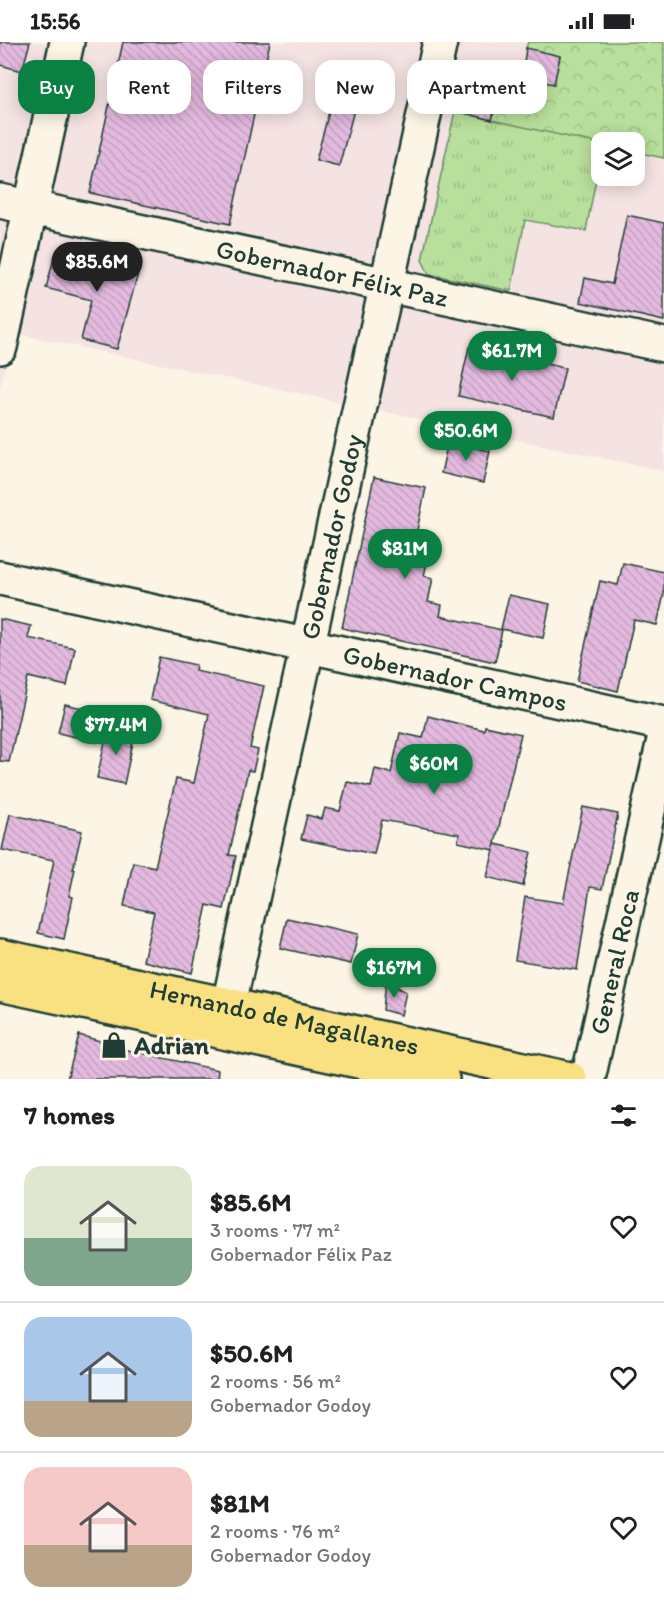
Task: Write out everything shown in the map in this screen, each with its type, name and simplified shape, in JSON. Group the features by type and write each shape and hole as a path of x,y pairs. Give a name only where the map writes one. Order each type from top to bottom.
{"main road":[{"name":"Hernando de Magallanes","path":"0,956 442,1079"},
{"name":"Hernando de Magallanes","path":"0,984 226,1018 570,1079"}],"street":[{"path":"0,347 15,204 67,42"},
{"name":"Gobernador Godoy","path":"226,1018 440,42"},
{"name":"Gobernador Félix Paz","path":"15,204 664,345"},
{"name":"Gobernador Campos","path":"0,578 664,723"},
{"name":"General Roca","path":"588,1079 664,740"}],"shaded area":[{"path":"0,42 664,42 664,471 13,333 0,388"}],"green space":[{"path":"528,42 664,42 664,158 645,154 645,132 591,132 591,142 492,120 493,114 547,114 547,82 554,84 560,56 526,48"},
{"path":"454,114 468,114 591,142 591,186 595,186 586,231 525,220 511,291 429,274 422,260"}],"building":[{"path":"0,42 30,42 25,60 18,60 18,70 0,65"},
{"path":"123,42 270,42 266,60 203,60 203,114 254,114 230,224 90,193 107,114 191,114 191,60 119,60"},
{"path":"526,48 560,56 554,84 547,83 547,60 524,60"},
{"path":"328,114 353,114 339,166 316,160"},
{"path":"468,114 493,114 492,120"},
{"path":"627,215 664,223 664,321 580,302 585,278 612,284"},
{"path":"73,252 139,270 117,349 81,340 91,300 46,288 54,258"},
{"path":"469,347 565,368 554,417 458,396"},
{"path":"448,442 490,451 483,483 441,473"},
{"path":"374,477 426,488 417,530 433,534 424,576 433,578 428,602 442,605 440,616 502,630 495,662 342,628"},
{"path":"623,563 664,572 664,594 657,625 634,620 618,691 577,681 600,581 618,585"},
{"path":"509,595 550,604 543,638 501,629"},
{"path":"0,619 31,626 28,638 75,648 67,686 28,677 9,762 0,761"},
{"path":"159,657 196,665 195,671 264,686 250,748 258,750 253,771 248,770 229,855 236,856 224,909 207,905 192,973 143,961 154,912 124,906 133,862 155,867 176,779 194,783 209,714 150,700"},
{"path":"65,704 103,713 97,742 58,733"},
{"path":"428,716 484,730 485,726 521,734 494,848 495,844 531,852 523,886 487,877 494,850 458,842 459,834 382,820 374,854 301,839 307,815 322,819 325,808 340,811 347,782 371,787 375,769 391,773 400,733 423,738"},
{"path":"108,728 135,733 124,784 97,778"},
{"path":"583,807 618,814 602,889 590,887 577,970 515,960 525,897 563,903"},
{"path":"10,814 82,831 73,869 75,869 69,896 73,897 64,939 38,933 54,860 2,850"},
{"path":"287,918 358,934 351,964 280,948"},
{"path":"386,981 406,992 401,1015 383,1010"},
{"path":"79,1035 114,1045 114,1047 218,1070 217,1079 67,1079"}],"place":[{"name":"Adrian","path":"114,1045"}]}
